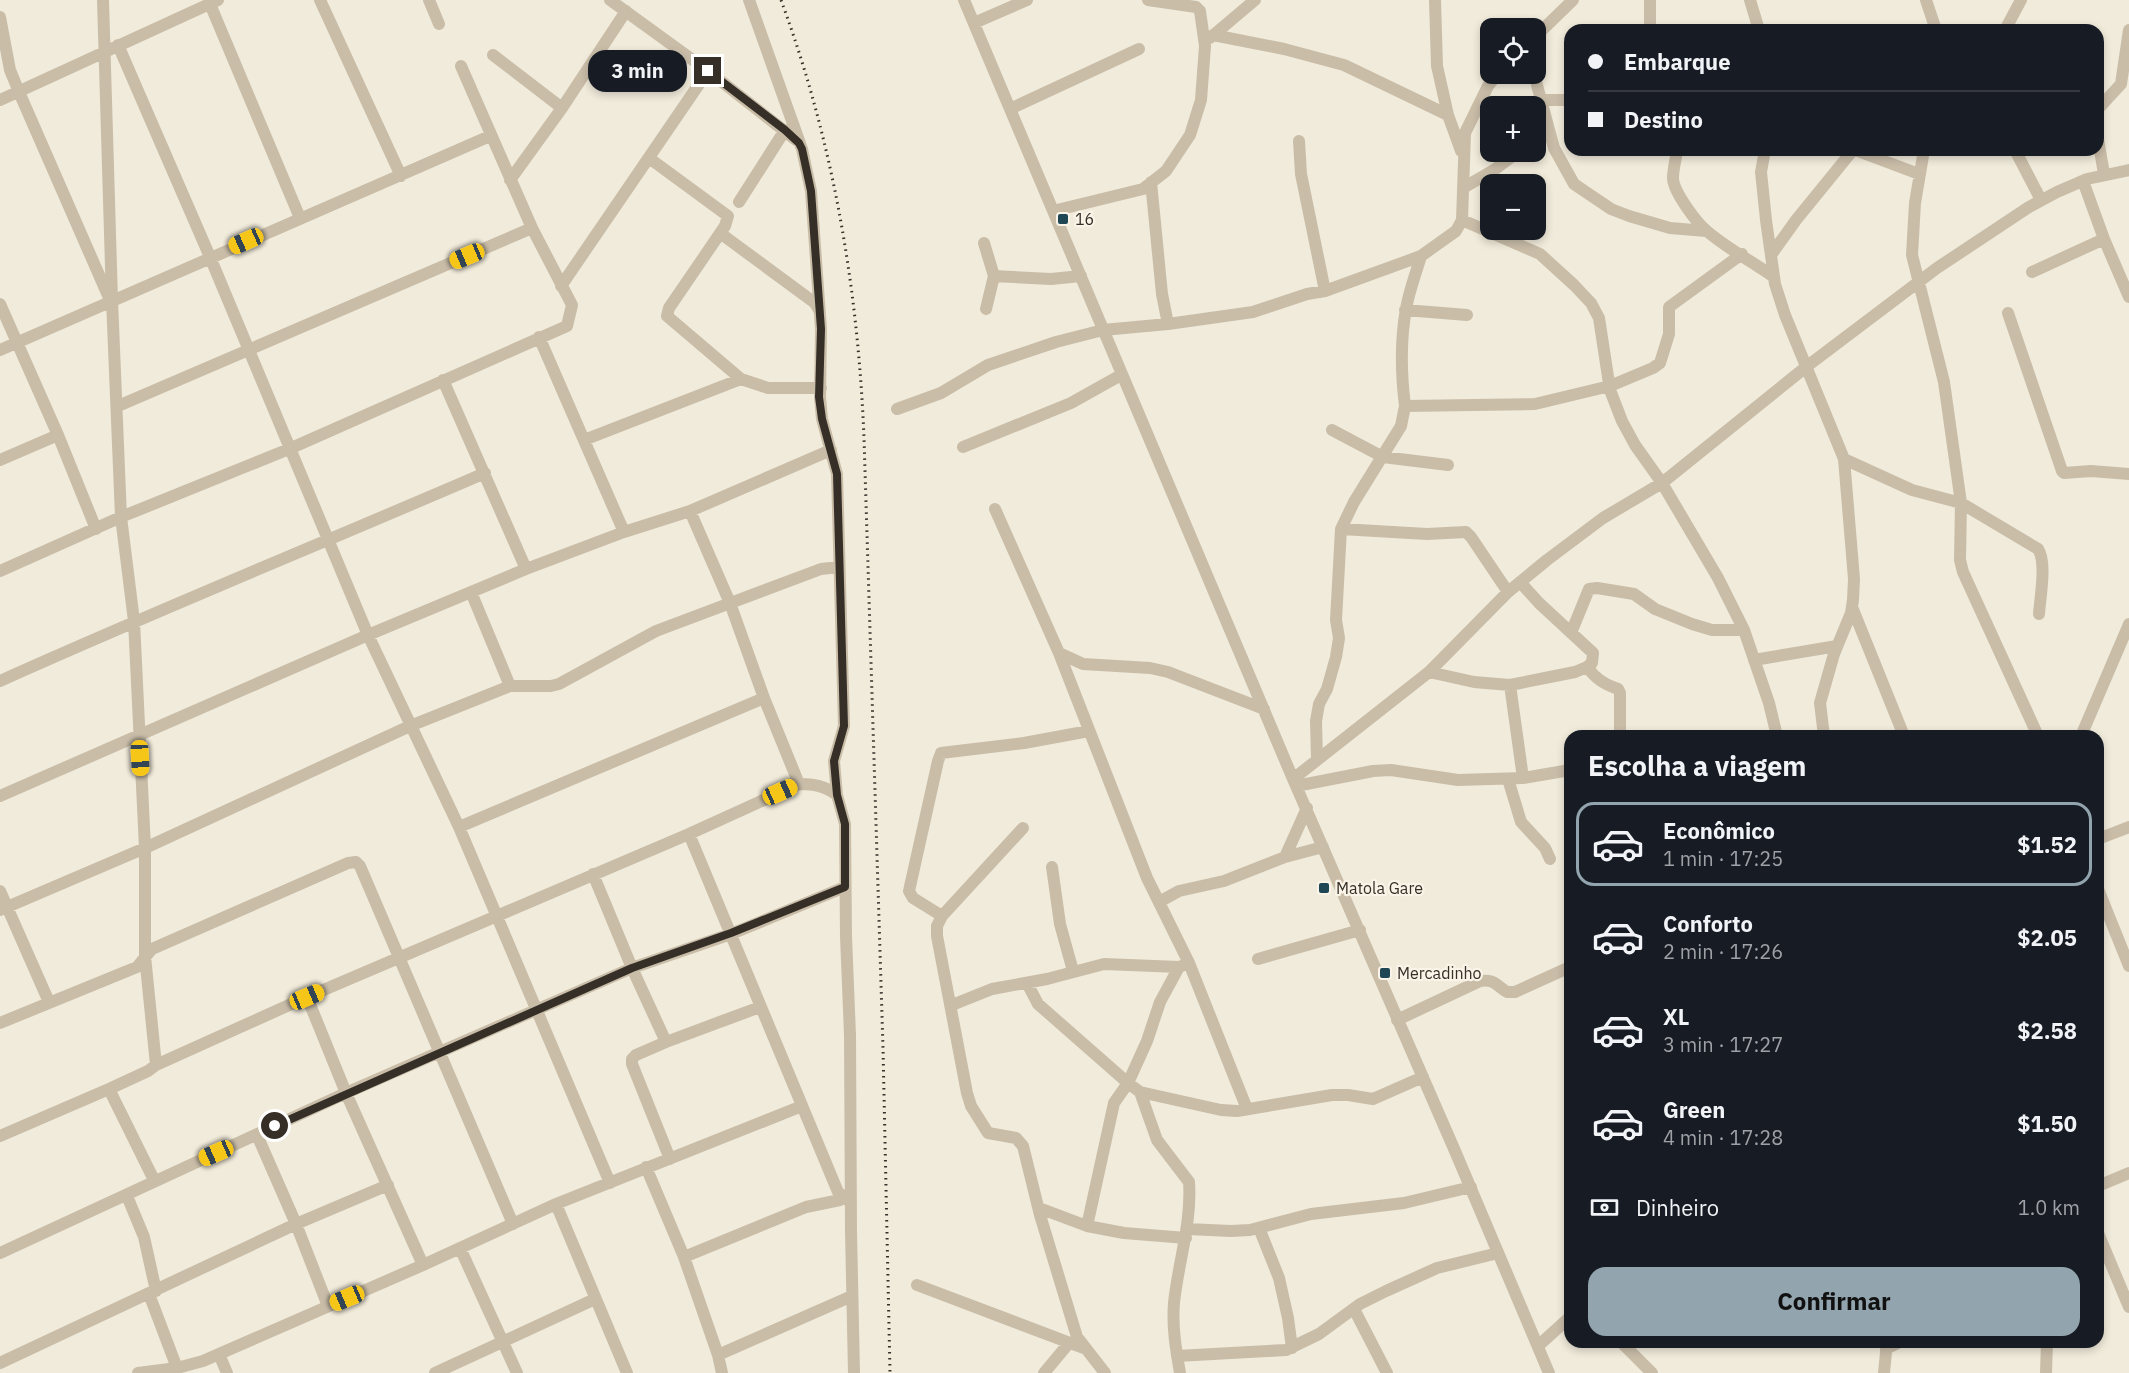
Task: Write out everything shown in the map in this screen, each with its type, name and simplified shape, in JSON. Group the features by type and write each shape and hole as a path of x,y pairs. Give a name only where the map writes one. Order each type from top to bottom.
{"street":[{"path":"103,0 111,301 118,406 121,517 134,621 145,848 145,956 156,1065"},
{"path":"320,0 401,176"},
{"path":"429,0 439,24"},
{"path":"610,0 708,71 799,143"},
{"path":"749,0 802,149 811,191 821,329 819,397 822,419 837,474 844,726 834,761 837,795 845,824 851,1047 843,1198"},
{"path":"964,0 1121,375 1549,1373"},
{"path":"974,23 1027,0"},
{"path":"1053,212 1143,189 1166,171 1190,135 1201,100 1204,46 1202,5 1196,7 1148,0"},
{"path":"1204,46 1213,35 1255,0"},
{"path":"1435,0 1437,66 1448,115 1463,158"},
{"path":"1546,26 1573,0"},
{"path":"1650,0 1650,24"},
{"path":"1750,0 1757,24"},
{"path":"1926,0 1934,24"},
{"path":"2008,24 2021,0"},
{"path":"0,100 214,2 300,218"},
{"path":"510,180 562,108 626,11"},
{"path":"0,17 10,70 111,301"},
{"path":"2104,103 2121,84 2129,30"},
{"path":"1213,35 1284,49 1344,65 1448,115"},
{"path":"118,45 210,257 368,635 459,827 610,1183"},
{"path":"1010,109 1140,49"},
{"path":"493,55 562,108"},
{"path":"0,571 121,517 289,449 567,326 572,305 532,228 460,66"},
{"path":"561,286 708,71"},
{"path":"897,409 940,393 988,365 1025,351 1103,330 1253,312 1306,294 1325,291 1421,256 1456,231 1462,220 1465,133 1490,84"},
{"path":"1546,100 1564,100"},
{"path":"1546,121 1554,148 1574,184 1611,209 1629,216 1670,228 1706,231"},
{"path":"739,202 785,130"},
{"path":"0,350 490,136"},
{"path":"1299,141 1301,174 1325,291"},
{"path":"1676,156 1674,185 1706,231 1774,277"},
{"path":"1764,156 1761,172 1774,277 1785,315 1845,459 1854,579 1852,607 1820,703 1823,730"},
{"path":"1771,255 1796,220 1849,156"},
{"path":"1870,156 1919,174"},
{"path":"1923,156 1915,203 1912,255 1944,382 1961,503 1960,560 1963,572 2035,730"},
{"path":"2018,156 2041,200"},
{"path":"2101,156 2104,174"},
{"path":"649,158 728,216 720,233 669,308 667,316 741,379 768,388 821,388"},
{"path":"1463,188 1505,162"},
{"path":"1295,782 1317,759 1429,672 1520,582 1603,518 1662,483 1806,367 1920,281 1960,252 2041,200 2084,180 2129,170"},
{"path":"2084,180 2104,239 2129,297"},
{"path":"1151,182 1162,294 1168,324"},
{"path":"1462,220 1540,254 1591,303 1599,318 1610,386 1622,422 1635,446 1662,483 1718,578 1744,630 1769,703 1776,730"},
{"path":"118,406 532,228"},
{"path":"720,233 815,303 819,311"},
{"path":"2032,272 2104,239"},
{"path":"984,243 994,276 986,309"},
{"path":"1405,406 1535,404 1610,386 1653,368 1660,363 1669,334 1669,307 1742,254"},
{"path":"1317,759 1316,721 1319,704 1327,689 1339,638 1336,620 1341,529 1354,502 1401,426 1405,406 1401,359 1405,310 1421,256"},
{"path":"994,276 1051,279 1081,276"},
{"path":"0,304 96,529"},
{"path":"1405,310 1467,315"},
{"path":"2008,313 2062,471 2064,473 2091,471 2129,474"},
{"path":"539,337 624,532"},
{"path":"963,447 1071,402 1121,375"},
{"path":"584,440 741,379"},
{"path":"443,380 526,569"},
{"path":"1332,430 1383,457 1448,465"},
{"path":"0,460 57,435"},
{"path":"0,796 368,635 526,569 624,532 690,511 831,450"},
{"path":"1845,459 1912,490 1961,503 2038,549 2042,554 2039,615"},
{"path":"0,681 134,621 329,541 485,473"},
{"path":"995,509 1059,653 1147,878 1247,1108"},
{"path":"690,511 730,603 764,698 799,784"},
{"path":"1341,529 1427,534 1466,532 1508,592"},
{"path":"3,908 145,848 410,726 510,686 560,684 656,632 820,569 839,567"},
{"path":"1429,672 1474,682 1510,685 1587,668 1592,663 1593,653 1539,603 1520,582"},
{"path":"1571,633 1589,589 1597,588 1634,594 1655,609 1712,630 1744,630"},
{"path":"471,592 510,686"},
{"path":"1852,607 1902,730"},
{"path":"2084,730 2129,624"},
{"path":"1754,660 1838,646"},
{"path":"1059,653 1083,664 1150,668 1168,672 1264,709"},
{"path":"1587,668 1603,684 1618,689 1620,693 1620,730"},
{"path":"1510,685 1523,778"},
{"path":"459,827 764,698"},
{"path":"942,916 913,898 909,891 941,753 1024,743 1089,731"},
{"path":"1295,782 1391,770 1458,780 1523,778 1564,771"},
{"path":"1508,778 1521,822 1545,848 1550,859"},
{"path":"0,1136 109,1089 156,1065 307,997 689,834 799,784 813,784 828,788 837,795"},
{"path":"1285,857 1306,808"},
{"path":"2104,837 2129,827"},
{"path":"1023,828 942,916 938,926 938,936 971,1106 988,1133 1011,1137 1023,1146 1077,1337 1105,1373"},
{"path":"689,834 760,1007 843,1198 850,1231 854,1373"},
{"path":"1159,902 1179,891 1224,881 1285,857 1323,847"},
{"path":"0,1023 137,967 152,949 348,863 356,862 360,866 513,1224"},
{"path":"1052,867 1060,924 1073,971"},
{"path":"593,874 666,1042"},
{"path":"0,1253 346,1093 632,968 731,933 845,887"},
{"path":"0,891 3,908 49,1002"},
{"path":"2104,904 2129,966"},
{"path":"1258,959 1360,930"},
{"path":"951,1005 992,988 1027,983 1104,964 1184,965"},
{"path":"1088,1226 1114,1103 1128,1083 1160,1002 1184,965"},
{"path":"1397,1020 1480,981 1496,982 1507,992 1515,992 1564,970"},
{"path":"1027,983 1038,1004 1140,1092 1221,1110 1237,1111 1332,1095 1373,1099 1423,1077"},
{"path":"307,997 346,1093 423,1265"},
{"path":"670,1159 631,1062 636,1055 666,1042 760,1007"},
{"path":"109,1089 154,1180"},
{"path":"1140,1092 1157,1140 1189,1182 1186,1234 1174,1301 1174,1336 1180,1373"},
{"path":"138,1373 177,1368 219,1354 556,1204 802,1106"},
{"path":"257,1135 296,1224 328,1306"},
{"path":"646,1167 684,1257 718,1355 722,1373"},
{"path":"2104,1183 2129,1173"},
{"path":"0,1363 296,1224 388,1185"},
{"path":"1039,1208 1088,1226 1124,1233 1231,1232 1260,1228 1311,1214 1404,1203 1471,1187"},
{"path":"126,1196 144,1237 153,1293 177,1368"},
{"path":"684,1257 806,1207 843,1198"},
{"path":"556,1204 627,1373"},
{"path":"1260,1228 1279,1278 1292,1348"},
{"path":"2104,1247 2129,1307"},
{"path":"460,1248 505,1342 517,1373"},
{"path":"1177,1356 1266,1353 1292,1348 1319,1334 1354,1309 1386,1291 1437,1268 1498,1254"},
{"path":"917,1285 1086,1349"},
{"path":"718,1355 852,1296"},
{"path":"435,1373 595,1299"},
{"path":"1354,1309 1387,1373"},
{"path":"1538,1346 1564,1322"},
{"path":"1044,1373 1069,1343"},
{"path":"1627,1348 1652,1373"},
{"path":"1884,1373 1886,1348"},
{"path":"2046,1373 2047,1348"},
{"path":"219,1354 227,1373"}],"railway":[{"path":"781,0 799,53 829,161 849,271 861,382 883,1048 890,1373"}],"place":[{"name":"16","path":"1063,219"},
{"name":"Matola Gare","path":"1324,888"},
{"name":"Mercadinho","path":"1385,973"}],"route":[{"path":"275,1126 632,968 731,933 845,887 845,824 837,795 834,761 844,726 837,474 822,419 819,397 821,329 811,191 799,143 708,71"}]}
